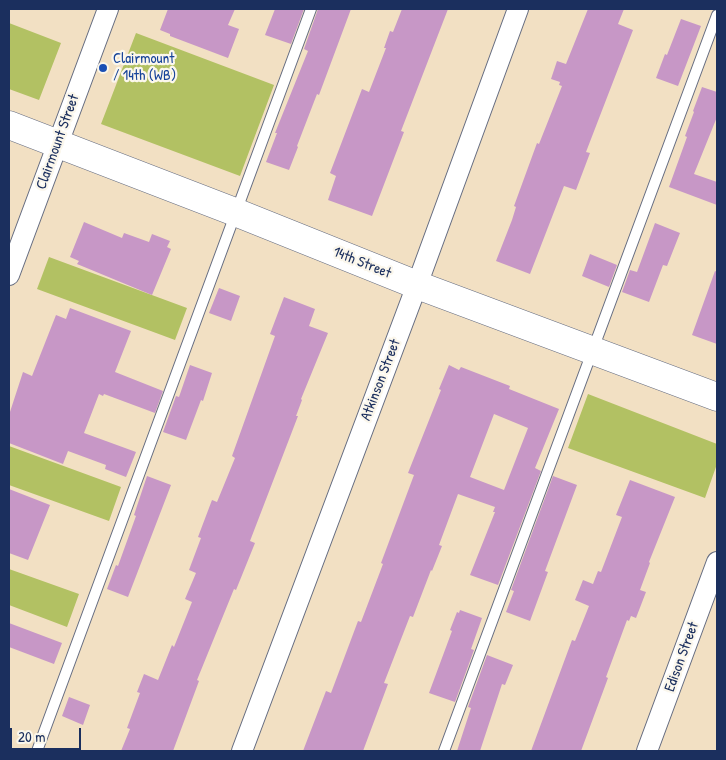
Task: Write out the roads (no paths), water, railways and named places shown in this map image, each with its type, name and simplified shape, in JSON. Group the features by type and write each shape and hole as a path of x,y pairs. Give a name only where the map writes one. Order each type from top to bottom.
{"street":[{"name":"Clairmount Street","path":"9,275 108,9"},
{"name":"Atkinson Street","path":"242,751 417,285 518,9"},
{"name":"14th Street","path":"9,125 236,212 417,285 717,397"},
{"name":"Edison Street","path":"647,751 717,562"}],"lane":[{"path":"37,751 311,9"},
{"path":"444,751 717,15"}],"place":[{"name":"Clairmount / 14th (WB)","path":"103,68"}]}
